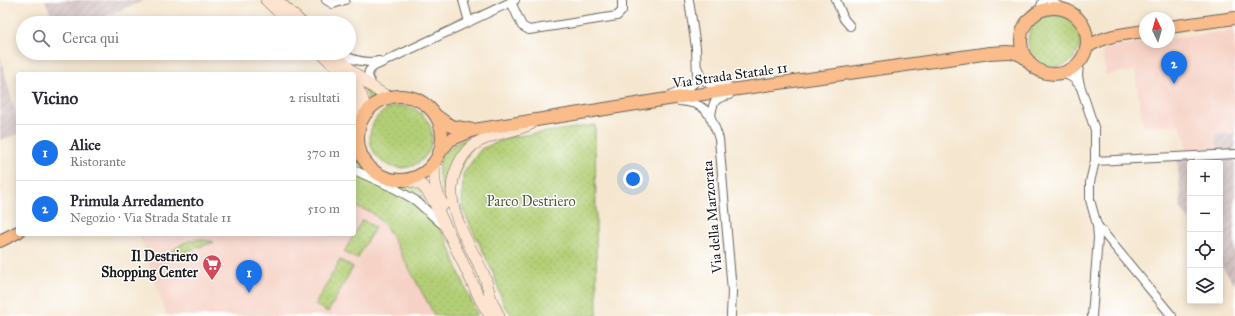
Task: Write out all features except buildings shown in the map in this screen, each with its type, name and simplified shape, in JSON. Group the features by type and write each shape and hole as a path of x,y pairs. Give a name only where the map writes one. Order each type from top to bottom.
{"main road":[{"path":"266,0 283,16"},
{"path":"277,0 294,16"},
{"name":"Via Strada Statale 11","path":"990,53 1010,45 1022,34 1031,17 1041,6 1060,8"},
{"path":"1060,8 1070,12 1077,17 1083,25 1091,30 1111,35"},
{"path":"1175,26 1235,18"},
{"path":"1058,73 1073,68 1079,62 1086,48 1087,40 1083,25"},
{"path":"1086,48 1094,42 1111,35 1139,32"},
{"path":"1022,34 1024,52 1028,60"},
{"name":"Via Strada Statale 11","path":"437,156 450,140 474,130 661,100 990,53 1012,52 1020,54 1036,68 1046,73 1058,73"},
{"path":"326,60 334,72"},
{"path":"328,60 341,72"},
{"path":"340,60 353,72"},
{"path":"356,75 390,98"},
{"path":"356,87 363,98 366,113"},
{"path":"490,316 481,301 427,188 414,181 398,180 377,174 358,156 359,146 356,135 361,123 366,113 381,101 390,98 402,97 415,99 426,106 434,115 440,127 442,141 434,171 434,183 441,200 500,316"},
{"name":"Via Strada Statale 11","path":"434,115 451,126 474,130"},
{"path":"492,301 484,276 456,218 451,196 452,181 462,157 471,147 499,133 523,128 542,119"},
{"path":"398,180 411,178 422,173 432,165 437,156"},
{"path":"0,240 16,233"}],"street":[{"path":"326,0 333,4 345,0"},
{"path":"463,0 469,22"},
{"path":"373,88 369,81 369,71 386,60 513,1 522,26 529,30 617,16 622,11 622,0"},
{"path":"661,100 688,88 698,77 689,0"},
{"path":"836,0 844,19 850,26"},
{"path":"1050,0 1060,8"},
{"path":"356,60 371,63 386,60"},
{"path":"1079,62 1078,76 1080,86 1095,130 1095,161 1090,182 1090,200 1097,225 1098,238 1092,316"},
{"path":"698,69 701,78 714,85 768,85"},
{"path":"1058,73 1069,75 1074,78 1080,86"},
{"path":"711,116 715,101 720,97 768,85"},
{"name":"Via della Marzorata","path":"661,100 697,103 703,107 711,116 719,139 732,291 731,316"},
{"path":"1095,161 1235,154"},
{"path":"356,171 392,187 415,200 445,227"},
{"path":"1097,225 1172,316"}],"shaded area":[{"path":"45,0 145,0 107,16 52,16"},
{"path":"1235,30 1235,133 1216,134 1217,153 1187,154 1185,137 1179,124 1143,127 1135,70 1106,75 1102,53 1106,47 1139,43 1139,48 1175,48 1175,38"},
{"path":"0,56 16,115 16,135 0,140"},
{"path":"1235,133 1235,285 1223,268 1223,160 1187,160 1187,217 1181,209 1177,154 1217,153 1216,134"},
{"name":"Il Destriero Shopping Center","path":"356,207 371,212 386,226 435,316 167,316 140,236 356,236"}],"green space":[{"path":"1049,15 1059,15 1069,19 1076,26 1080,36 1080,46 1076,56 1069,63 1059,67 1049,67 1039,63 1032,56 1028,46 1028,36 1032,26 1039,19"},
{"path":"360,83 370,93 380,100 371,105"},
{"path":"395,106 407,106 423,115 430,125 432,137 430,149 423,159 407,168 395,168 384,163 375,154 370,143 370,131 375,120 384,111"},
{"name":"Parco Destriero","path":"595,125 597,316 513,316 504,305 492,270 462,208 463,174 481,149 510,137"},
{"path":"481,135 474,141 448,198 445,200 439,175 441,158 445,152 457,143"},
{"path":"356,162 364,165 383,178 407,183 421,190 425,202 356,168"},
{"path":"356,175 396,192 409,200 434,221 447,240 478,316 435,316 386,226 371,212 356,207"},
{"path":"362,220 375,227 357,259 344,252 353,236 356,236 356,231"},
{"path":"199,239 214,242 167,258 173,250 181,245 189,241"},
{"path":"340,260 353,267 328,312 315,305"}],"place":[{"name":"Primula Arredamento","path":"1174,84"},
{"name":"Il Destriero Shopping Center","path":"212,281"},
{"name":"Alice","path":"249,293"}]}
